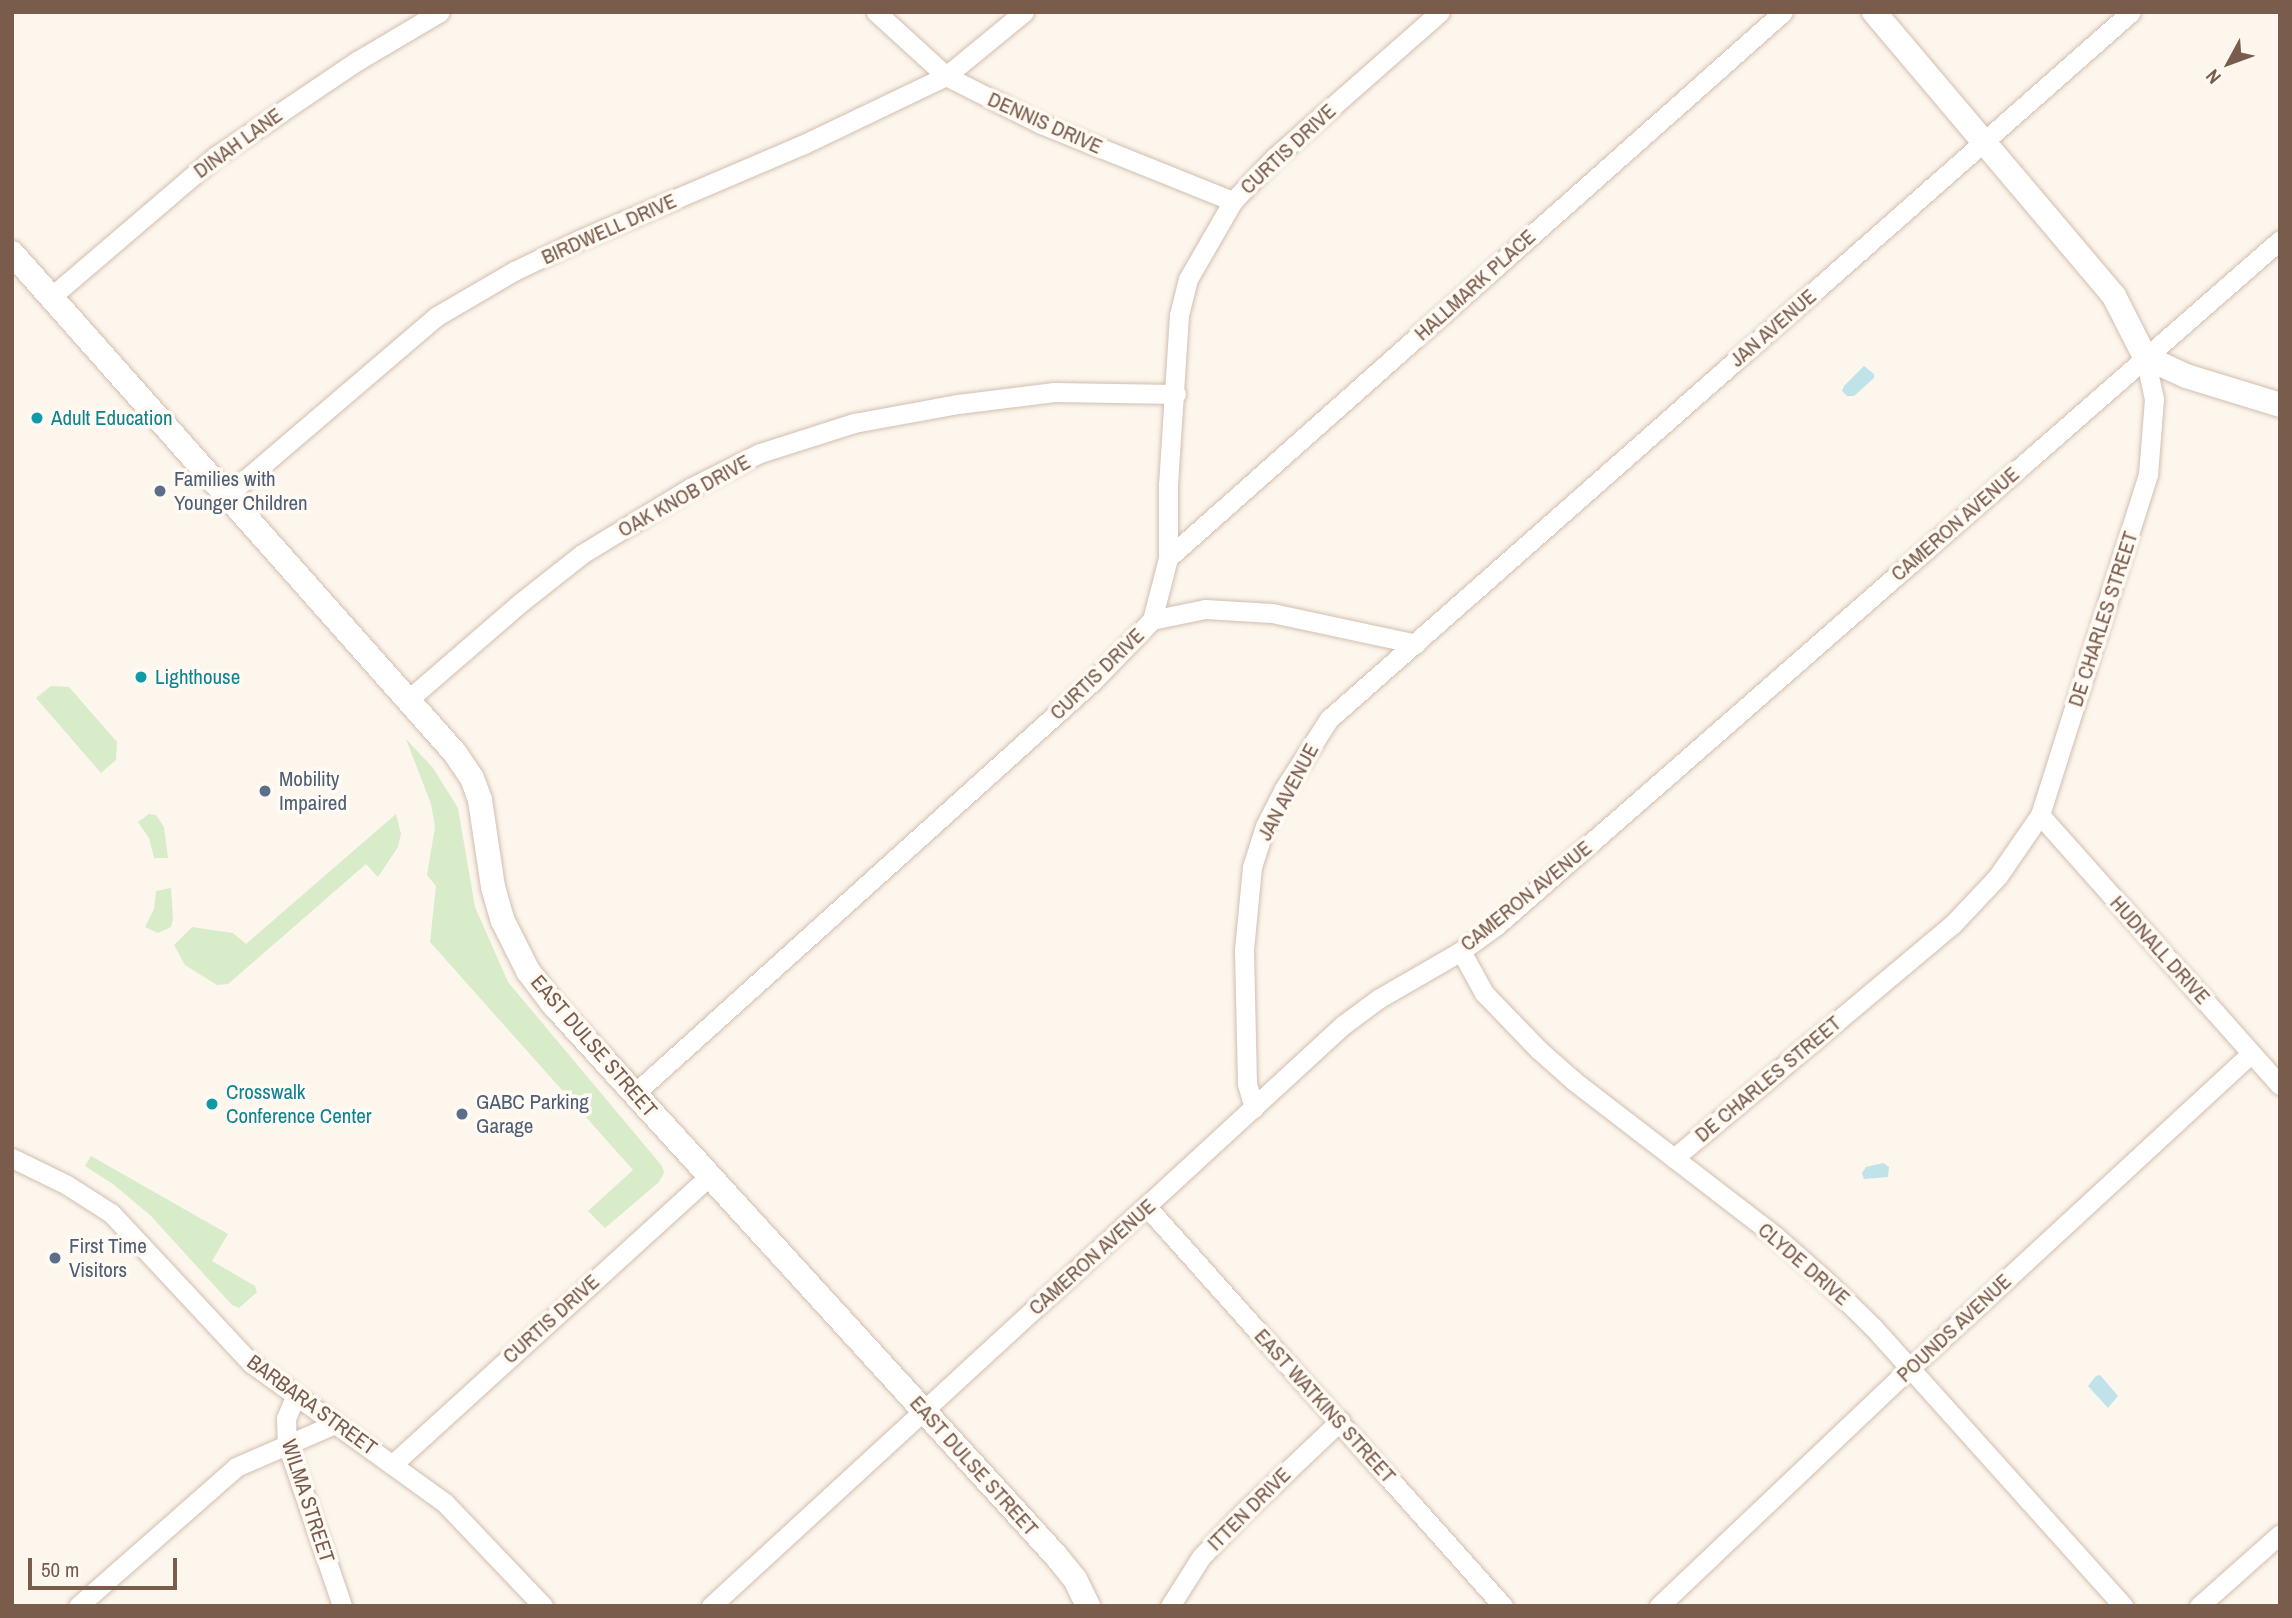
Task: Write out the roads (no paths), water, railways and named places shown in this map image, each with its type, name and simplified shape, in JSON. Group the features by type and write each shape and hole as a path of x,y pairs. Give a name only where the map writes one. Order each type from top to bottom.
{"street":[{"name":"DINAH LANE","path":"52,296 216,156 356,61 440,12"},
{"name":"DENNIS DRIVE","path":"876,12 946,76 1041,124 1233,201"},
{"name":"BIRDWELL DRIVE","path":"226,496 437,316 492,284 579,240 802,145 946,76 1024,12"},
{"name":"CURTIS DRIVE","path":"634,1094 1093,681 1152,620 1168,558 1168,485 1176,394 1179,315 1188,279 1233,201 1276,156 1440,12"},
{"name":"HALLMARK PLACE","path":"1168,558 1783,12"},
{"name":"DE CHARLES STREET","path":"1674,1158 1952,925 1998,876 2040,815 2148,475 2154,399 2145,357 2114,296 1874,12"},
{"name":"JAN AVENUE","path":"1254,1108 1247,1083 1244,950 1252,867 1265,826 1302,757 1329,719 2131,12"},
{"name":"CAMERON AVENUE","path":"711,1606 1343,1025 1421,971 1461,951 1497,925 2280,240"},
{"name":"EAST DULSE STREET","path":"12,253 226,496 410,698 455,753 472,778 480,800 495,899 519,956 553,1004 1057,1556 1088,1606"},
{"path":"2145,357 2186,376 2280,405"},
{"name":"OAK KNOB DRIVE","path":"410,698 582,554 690,488 760,453 854,423 958,404 1054,392 1176,394"},
{"path":"1152,620 1205,609 1272,613 1416,644"},
{"name":"HUDNALL DRIVE","path":"2040,815 2280,1085"},
{"name":"CLYDE DRIVE","path":"1461,951 1484,993 1539,1050 1574,1081 1826,1281 1873,1327 1908,1370 2123,1606"},
{"name":"POUNDS AVENUE","path":"1660,1606 1908,1370 2251,1053"},
{"name":"BARBARA STREET","path":"12,1158 67,1185 111,1213 251,1363 394,1463 465,1522 544,1606"},
{"name":"CURTIS DRIVE","path":"394,1463 709,1176"},
{"name":"EAST WATKINS STREET","path":"1147,1207 1503,1606"},
{"name":"WILMA STREET","path":"295,1396 286,1418 287,1444 342,1606"},
{"name":"ITTEN DRIVE","path":"1170,1606 1201,1557 1340,1421"},
{"path":"78,1606 236,1467 335,1424"},
{"path":"2199,1606 2280,1534"}],"water":[{"path":"1864,366 1874,374 1874,378 1854,396 1847,396 1842,391 1844,386"},
{"path":"1883,1163 1889,1167 1888,1177 1864,1179 1862,1173 1866,1167"},
{"path":"2100,1375 2118,1396 2108,1408 2088,1386"}],"place":[{"name":"Adult Education","path":"37,418"},
{"name":"Families with Younger Children","path":"160,491"},
{"name":"Lighthouse","path":"141,677"},
{"name":"Mobility Impaired","path":"265,791"},
{"name":"Crosswalk Conference Center","path":"212,1104"},
{"name":"GABC Parking Garage","path":"462,1114"},
{"name":"First Time Visitors","path":"55,1258"}]}
